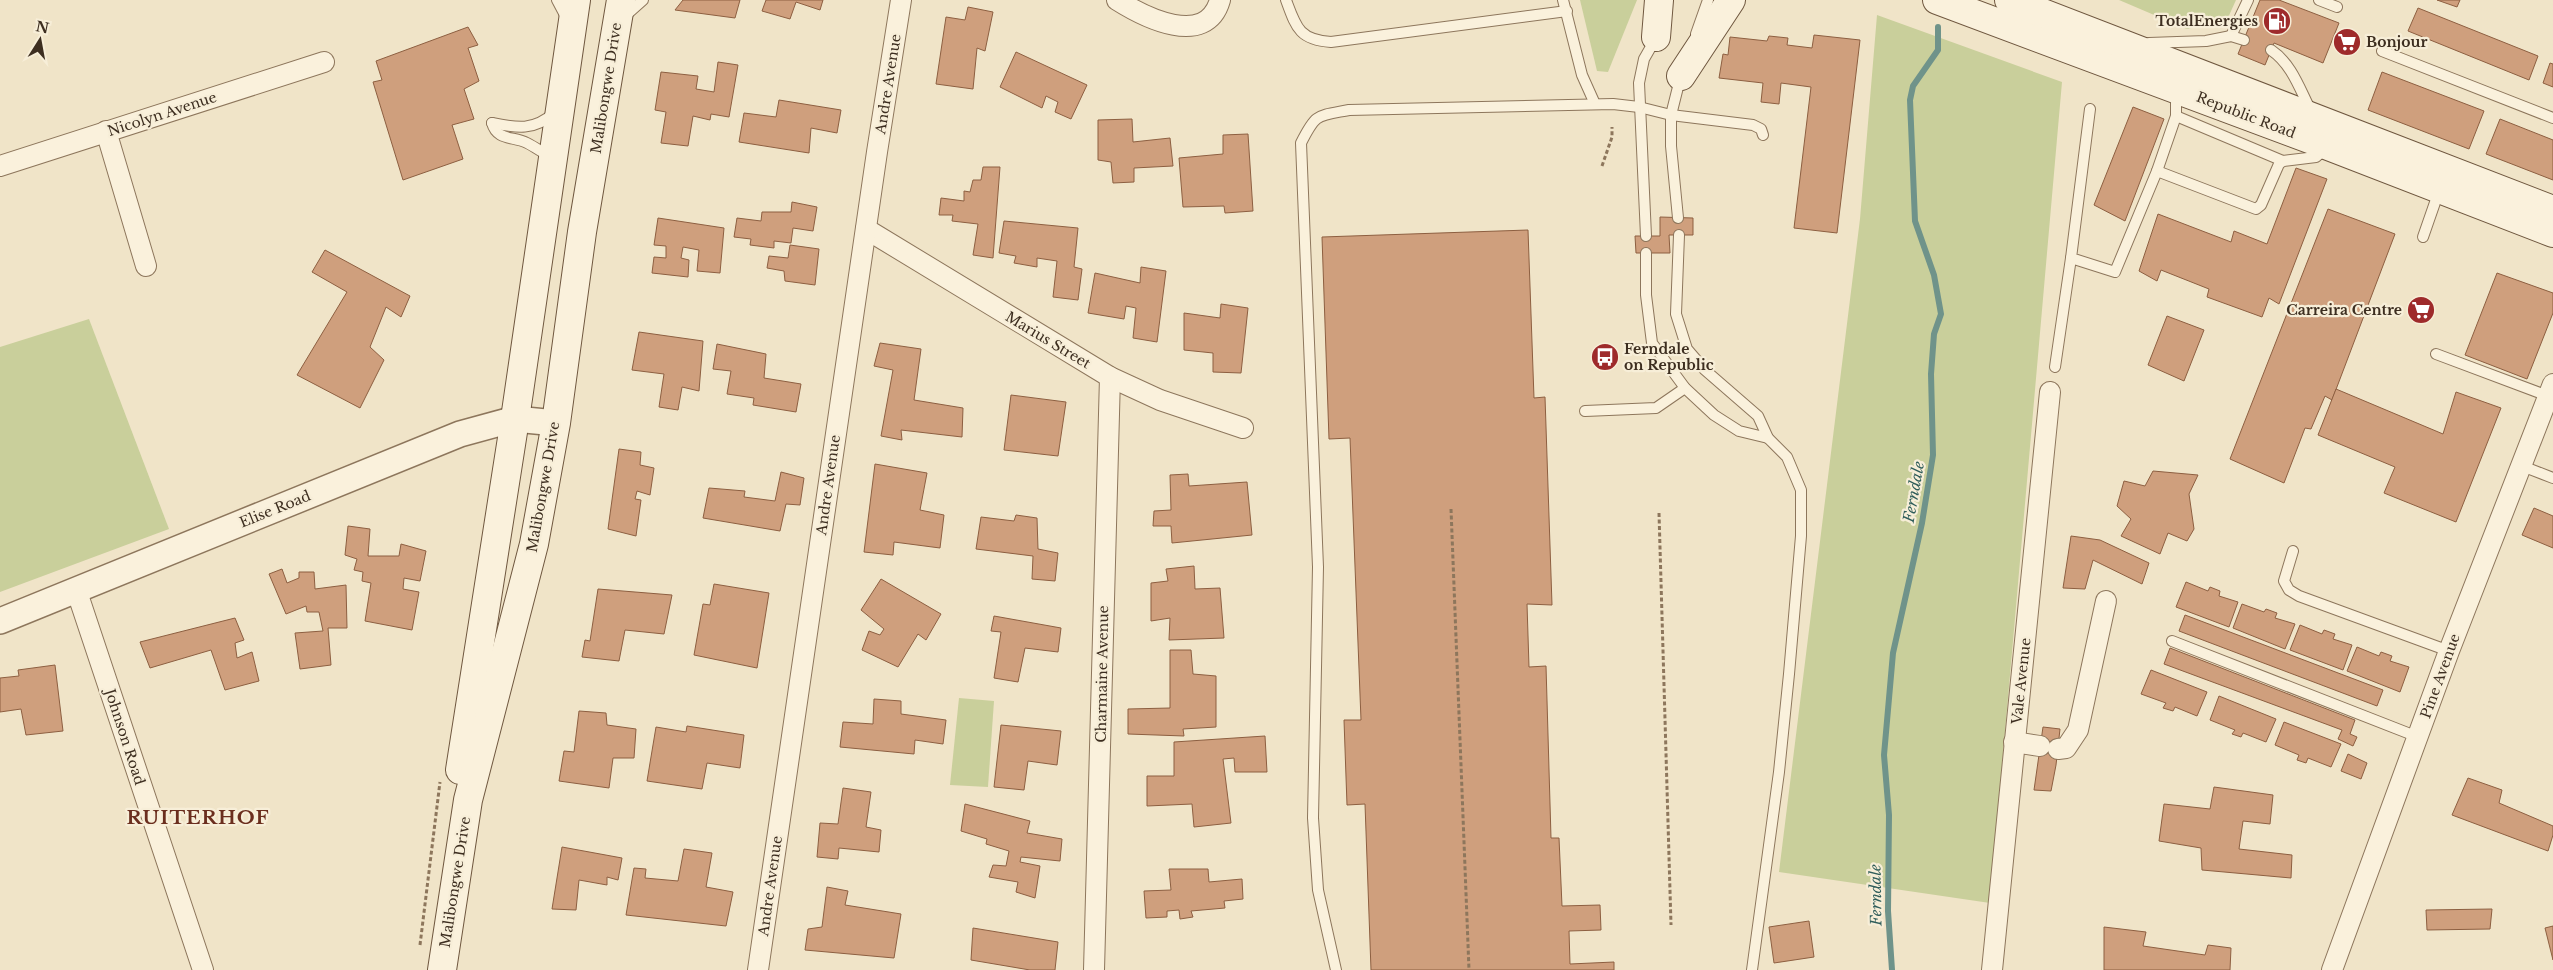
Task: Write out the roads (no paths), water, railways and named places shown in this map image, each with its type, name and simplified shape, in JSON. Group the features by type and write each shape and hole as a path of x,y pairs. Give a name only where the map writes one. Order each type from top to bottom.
{"main road":[{"name":"Malibongwe Drive","path":"432,970 468,709 515,419 576,0"},
{"path":"1656,37 1658,0"},
{"path":"1681,76 1731,0"},
{"name":"Republic Road","path":"1937,0 2167,85 2553,233"},
{"name":"Republic Road","path":"2009,0 2553,210"},
{"name":"Malibongwe Drive","path":"442,970 468,800 534,544 556,423 582,232 619,13"}],"street":[{"name":"Andre Avenue","path":"758,970 901,0"},
{"path":"1117,0 1144,16 1168,24 1186,26 1206,21 1218,6 1220,0"},
{"name":"Nicolyn Avenue","path":"0,166 324,62"},
{"path":"106,131 146,266"},
{"name":"Marius Street","path":"866,229 1110,377 1160,400 1243,428"},
{"name":"Charmaine Avenue","path":"1094,970 1110,377"},
{"name":"Pine Avenue","path":"2332,970 2449,651 2551,390"},
{"name":"Vale Avenue","path":"1992,970 2050,392"},
{"name":"Elise Road","path":"0,621 460,434 515,419 556,423"},
{"name":"Johnson Road","path":"76,589 202,970"},
{"path":"2014,742 2049,748 2066,748 2078,730 2106,600"}],"lane":[{"path":"556,0 572,28"},
{"path":"619,13 643,0"},
{"path":"1286,0 1295,25 1303,35 1318,41 1331,42 1567,11"},
{"path":"1563,0 1582,74 1595,104"},
{"path":"1646,236 1639,83 1644,59 1656,37 1671,0"},
{"path":"1678,218 1671,146 1671,115 1681,76 1708,0"},
{"path":"2231,36 2248,0"},
{"path":"2319,0 2337,7"},
{"path":"2116,41 2175,44 2231,36 2244,40"},
{"path":"2271,50 2280,56 2290,70 2314,118"},
{"path":"2382,51 2553,118"},
{"path":"2071,258 2115,272 2157,171 2176,116 2176,101 2167,85"},
{"path":"1336,970 1318,890 1313,818 1318,567 1301,143 1311,122 1318,115 1349,110 1595,104 1640,107 1671,115 1753,125 1761,129 1763,134"},
{"path":"552,158 526,142 501,136 496,132 492,123 516,128 532,126 544,121 559,108"},
{"path":"2055,367 2090,109"},
{"path":"2176,116 2283,161 2316,157 2328,146"},
{"path":"2157,171 2256,209 2262,205 2275,170 2283,161"},
{"path":"2423,237 2440,190"},
{"path":"1679,235 1676,314 1687,349 1704,370 1758,416 1768,438 1787,457 1801,490 1802,514 1779,772 1752,970"},
{"path":"1646,253 1646,294 1652,343 1685,388 1696,399 1728,425 1739,431 1768,438"},
{"path":"2436,354 2551,390"},
{"path":"1585,410 1656,408 1685,388"},
{"path":"2522,466 2553,478"},
{"path":"2293,551 2287,564 2284,581 2289,590 2299,596 2449,651"},
{"path":"2172,641 2418,737"}],"waterway":[{"name":"Ferndale","path":"1892,970 1888,911 1889,815 1884,755 1893,653 1922,523 1933,455 1931,374 1934,334 1941,314 1934,275 1915,221 1910,100 1913,86 1938,50 1938,27"}],"place":[{"name":"TotalEnergies","path":"2277,21"},
{"name":"Bonjour","path":"2347,42"},
{"name":"Carreira Centre","path":"2421,310"},
{"name":"Ferndale on Republic","path":"1605,357"}],"district":[{"name":"RUITERHOF","path":"198,817"}]}
